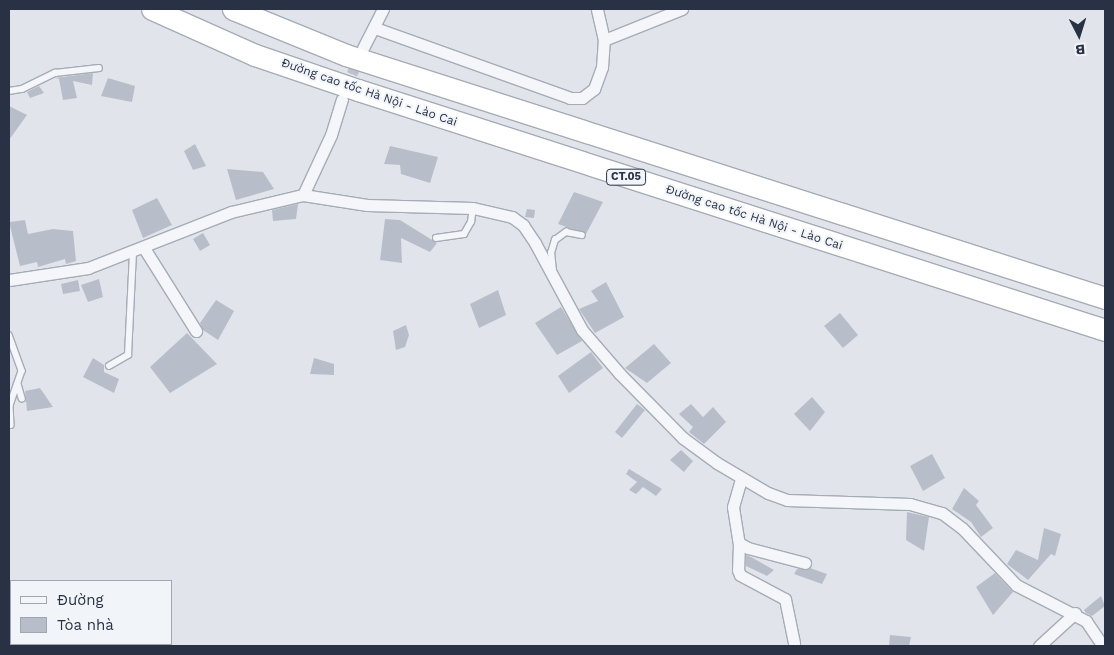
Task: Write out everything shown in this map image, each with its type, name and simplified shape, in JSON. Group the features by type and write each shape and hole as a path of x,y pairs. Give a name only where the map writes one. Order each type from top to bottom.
{"highway":[{"name":"Đường cao tốc Hà Nội - Lào Cai","path":"152,9 255,54 358,90 1105,330"},
{"name":"CT.05","path":"233,9 346,55 1105,298"}],"street":[{"path":"363,48 375,28 383,9"},
{"path":"375,28 577,98 594,89 602,66 604,40 597,9"},
{"path":"604,40 682,9"},
{"path":"303,195 331,134 342,100"},
{"path":"9,280 68,273 144,248 231,212 303,195 367,205 473,208 512,217 523,225 582,330 620,374 683,438 741,479 787,500 910,504 932,509 962,528 1016,584 1075,613 1092,627 1103,646"},
{"path":"144,248 196,331"},
{"path":"741,479 733,507 739,543 739,573 785,599 794,643"},
{"path":"739,543 748,548 805,563"},
{"path":"1039,646 1075,613"}],"lane":[{"path":"9,91 22,89 55,73 99,68"},
{"path":"436,238 464,234 472,222 473,208"},
{"path":"555,280 551,254 555,240 566,232 582,235"},
{"path":"109,366 128,356 133,252"},
{"path":"9,335 22,365 10,406 12,425"},
{"path":"18,382 22,398"}],"building":[{"path":"93,73 92,85 73,81 77,98 63,100 59,79 55,78"},
{"path":"108,78 135,86 132,102 101,96"},
{"path":"39,86 44,93 30,98 27,92"},
{"path":"9,106 27,115 9,140"},
{"path":"195,144 206,166 193,170 184,151"},
{"path":"390,146 438,157 430,183 401,174 400,165 384,164"},
{"path":"227,169 263,172 274,189 236,200"},
{"path":"574,192 603,202 586,234 558,224"},
{"path":"157,198 172,225 143,238 132,210"},
{"path":"298,204 296,219 273,221 272,210"},
{"path":"527,209 535,210 534,218 525,217"},
{"path":"385,219 400,220 437,243 430,252 401,238 402,263 380,260"},
{"path":"25,220 28,234 53,229 73,231 76,261 66,264 65,259 38,267 37,262 20,266 9,222"},
{"path":"203,233 210,245 200,251 193,239"},
{"path":"99,279 103,297 88,302 81,285"},
{"path":"78,280 80,291 63,294 61,284"},
{"path":"606,282 624,317 595,333 579,309 598,301 591,291"},
{"path":"498,290 506,315 479,328 470,304"},
{"path":"216,300 234,311 218,340 203,330 200,323"},
{"path":"561,307 582,341 557,355 535,323"},
{"path":"840,313 858,335 843,348 824,326"},
{"path":"406,325 409,335 405,347 396,350 393,331"},
{"path":"187,333 217,364 170,393 150,367"},
{"path":"654,344 671,363 647,383 625,368"},
{"path":"591,352 603,368 569,393 558,376"},
{"path":"93,358 104,365 104,372 119,379 114,393 83,377"},
{"path":"314,358 334,364 334,375 310,374"},
{"path":"40,388 53,407 27,411 25,391"},
{"path":"812,397 825,412 810,431 794,414"},
{"path":"637,404 645,410 622,438 615,432"},
{"path":"691,404 703,417 713,407 726,422 704,444 689,432 693,427 679,414"},
{"path":"681,450 693,461 684,472 670,460"},
{"path":"932,454 945,478 923,491 910,466"},
{"path":"629,469 662,489 656,496 643,487 636,494 629,490 637,482 626,474"},
{"path":"964,488 979,501 976,505 993,528 981,537 971,522 952,509"},
{"path":"907,512 929,517 924,551 906,540"},
{"path":"1044,528 1061,534 1055,556 1051,554 1028,580 1007,564 1016,550 1038,560"},
{"path":"746,555 774,570 767,576 746,566"},
{"path":"810,568 827,574 822,584 794,574 797,569"},
{"path":"995,573 1013,592 993,615 976,587"},
{"path":"1101,596 1105,606 1092,616 1086,613 1084,610"},
{"path":"890,635 911,637 909,646 889,646"}],"tunnel":[{"path":"346,89 360,55"}]}
